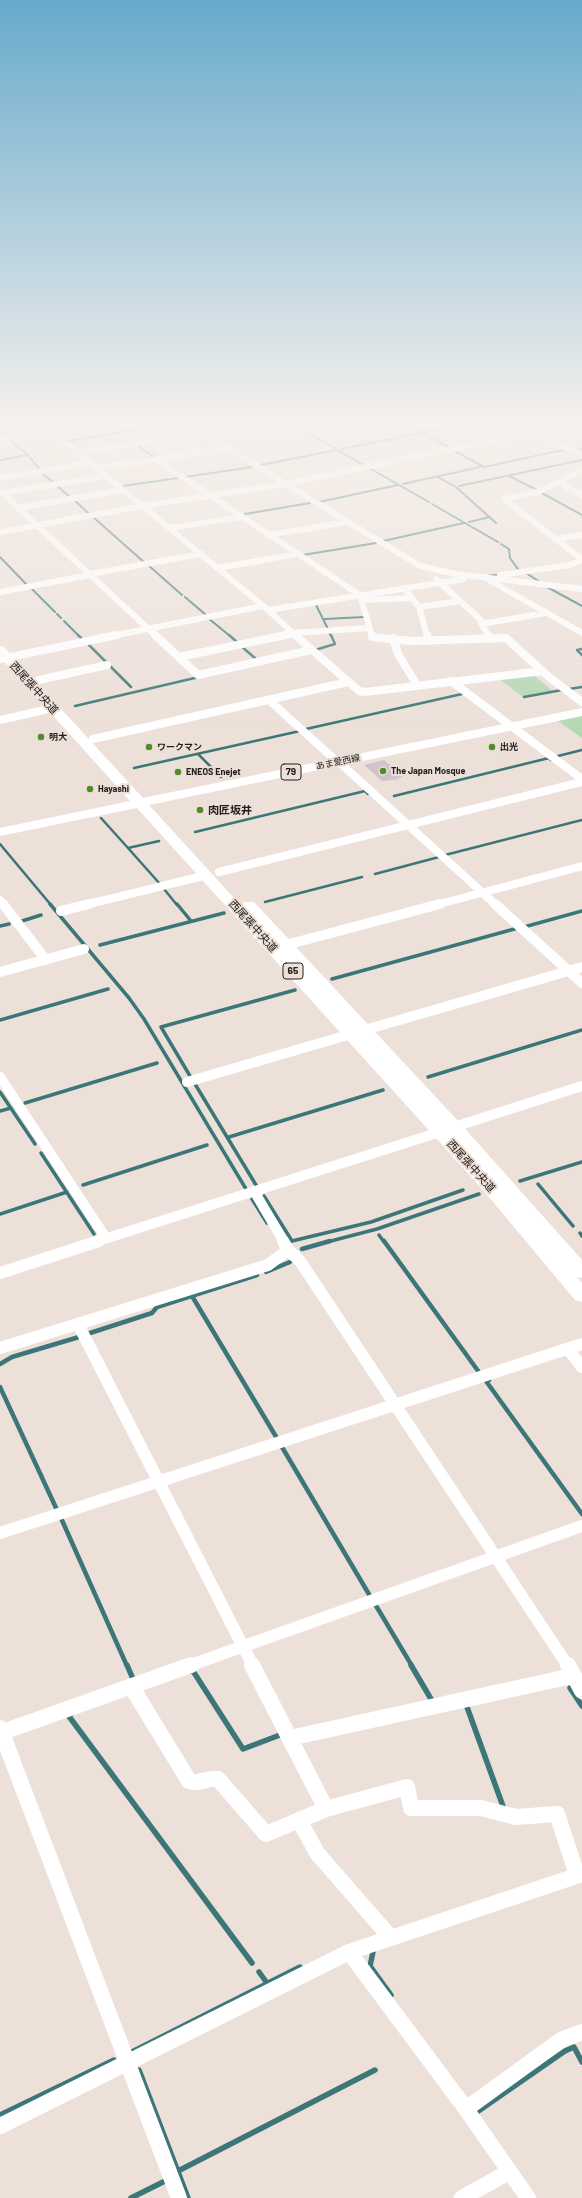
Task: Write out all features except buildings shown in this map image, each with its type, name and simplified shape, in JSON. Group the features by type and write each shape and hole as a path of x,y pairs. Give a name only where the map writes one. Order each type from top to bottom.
{"main road":[{"name":"西尾張中央道","path":"0,637 6,656 53,708 144,800 447,1129 582,1272"},
{"name":"西尾張中央道","path":"6,656 39,680 93,739 144,800"},
{"name":"あま愛西線","path":"0,832 144,800 509,724 582,707"},
{"name":"あま愛西線","path":"509,724 582,712"},
{"name":"あま愛西線","path":"0,827 144,800"},
{"name":"西尾張中央道","path":"213,874 286,945 358,1032"},
{"name":"西尾張中央道","path":"447,1129 489,1186 582,1295"}],"street":[{"path":"0,532 37,525 198,675 311,650"},
{"path":"166,525 266,608 293,634 359,691 365,692 451,681 543,672"},
{"path":"170,528 192,525"},
{"path":"252,525 361,597 412,598"},
{"path":"268,535 331,525"},
{"path":"351,525 413,563 431,570 582,589"},
{"path":"488,578 575,563 582,560 537,525"},
{"path":"555,539 582,535"},
{"path":"0,592 201,554"},
{"path":"217,568 298,554"},
{"path":"575,563 582,568"},
{"path":"431,570 428,571 482,621 481,624 490,638"},
{"path":"6,656 148,628 266,608 361,597 404,588 478,577"},
{"path":"488,578 582,633"},
{"path":"404,588 419,607 428,641"},
{"path":"361,597 372,637 428,641 506,638 543,672 582,702"},
{"path":"419,607 460,601"},
{"path":"481,624 546,612"},
{"path":"179,657 293,634 369,628"},
{"path":"393,638 398,654 417,685"},
{"path":"39,680 107,665"},
{"path":"451,681 582,780"},
{"path":"93,739 348,682"},
{"path":"269,700 582,983"},
{"path":"1,719 53,708"},
{"path":"61,911 408,825 582,780"},
{"path":"286,945 582,866"},
{"path":"0,900 46,960"},
{"path":"0,972 84,950"},
{"path":"187,1082 582,967"},
{"path":"0,1077 106,1238"},
{"path":"0,1273 254,1190 582,1086"},
{"path":"254,1190 288,1250 300,1261 568,1667 582,1691"},
{"path":"0,1348 268,1265 277,1260 288,1250"},
{"path":"78,1324 244,1645 326,1809"},
{"path":"0,1533 582,1344"},
{"path":"568,1349 582,1367"},
{"path":"179,2198 0,1731 582,1526"},
{"path":"290,1738 572,1676"},
{"path":"0,2126 349,1952 580,1875 557,1814 516,1817 481,1808 411,1808 407,1787 326,1809 266,1834 218,1779 212,1778 194,1783 189,1781 131,1686"},
{"path":"300,1820 317,1853 391,1938"},
{"path":"349,1952 466,2110 528,2198"},
{"path":"466,2110 561,2040 582,2032"},
{"path":"462,2198 509,2172"}],"green space":[{"path":"532,674 553,691 523,697 498,678"},
{"path":"582,715 582,738 558,721"}],"waterway":[{"path":"102,525 145,563"},
{"path":"383,541 457,525"},
{"path":"468,525 498,542"},
{"path":"303,555 376,543"},
{"path":"501,544 509,549 510,558 520,572"},
{"path":"0,557 27,585"},
{"path":"148,565 182,595"},
{"path":"526,573 540,582"},
{"path":"487,576 502,574"},
{"path":"547,587 582,606"},
{"path":"31,588 55,612"},
{"path":"185,597 206,615"},
{"path":"315,603 328,629"},
{"path":"57,614 61,618"},
{"path":"325,619 364,617"},
{"path":"208,618 230,636"},
{"path":"64,621 83,640"},
{"path":"329,632 331,636"},
{"path":"229,635 238,643"},
{"path":"315,650 335,644 331,635"},
{"path":"87,643 131,687"},
{"path":"241,646 256,659"},
{"path":"582,649 577,650 582,655"},
{"path":"75,706 199,677"},
{"path":"569,689 582,687"},
{"path":"524,697 562,690"},
{"path":"306,729 462,694"},
{"path":"134,768 300,731"},
{"path":"558,756 582,750"},
{"path":"198,754 221,777"},
{"path":"394,796 549,758 551,760"},
{"path":"195,832 365,791 368,794"},
{"path":"101,818 128,848"},
{"path":"445,855 582,820"},
{"path":"128,848 159,841"},
{"path":"0,844 51,905"},
{"path":"128,848 160,884"},
{"path":"375,874 439,857"},
{"path":"265,902 362,877"},
{"path":"164,889 177,905"},
{"path":"50,904 129,998 144,1019 246,1189"},
{"path":"177,904 191,921"},
{"path":"524,927 582,911"},
{"path":"100,945 224,913"},
{"path":"22,921 41,915"},
{"path":"0,926 9,924"},
{"path":"332,979 518,928"},
{"path":"0,1020 108,989"},
{"path":"190,1076 161,1027 295,990"},
{"path":"428,1077 582,1030"},
{"path":"25,1103 157,1063"},
{"path":"195,1084 256,1185"},
{"path":"229,1137 383,1090"},
{"path":"0,1092 11,1108"},
{"path":"0,1111 11,1108"},
{"path":"11,1108 35,1144"},
{"path":"83,1185 207,1145"},
{"path":"41,1153 67,1192"},
{"path":"520,1181 582,1162"},
{"path":"538,1184 573,1226"},
{"path":"264,1196 292,1241 371,1222 463,1190"},
{"path":"0,1214 67,1192"},
{"path":"67,1192 94,1234"},
{"path":"327,1242 377,1229 479,1194"},
{"path":"252,1199 267,1223"},
{"path":"379,1235 384,1242"},
{"path":"302,1249 330,1241"},
{"path":"384,1241 481,1375"},
{"path":"266,1272 290,1262"},
{"path":"87,1334 152,1313 157,1307 257,1275"},
{"path":"192,1296 278,1440"},
{"path":"0,1364 12,1357 79,1337"},
{"path":"489,1380 486,1381 582,1514"},
{"path":"0,1387 57,1510"},
{"path":"282,1447 370,1596"},
{"path":"61,1518 127,1666"},
{"path":"375,1604 412,1666"},
{"path":"127,1665 133,1679"},
{"path":"411,1665 431,1699"},
{"path":"191,1671 193,1671 243,1749 280,1735"},
{"path":"570,1688 582,1706"},
{"path":"467,1707 504,1809"},
{"path":"71,1714 68,1715 252,1963"},
{"path":"373,1952 370,1966 391,1995"},
{"path":"132,2052 300,1967"},
{"path":"259,1972 267,1983"},
{"path":"477,2112 565,2051 574,2047 582,2062"},
{"path":"0,2115 114,2060"},
{"path":"139,2070 188,2198"},
{"path":"178,2171 375,2070"},
{"path":"131,2198 165,2181"}],"place":[{"name":"明大","path":"41,737"},
{"name":"ワークマン","path":"149,747"},
{"name":"出光","path":"492,747"},
{"name":"The Japan Mosque","path":"383,771"},
{"name":"ENEOS Enejet","path":"178,772"},
{"name":"Hayashi","path":"90,789"},
{"name":"肉匠坂井","path":"200,810"}]}
